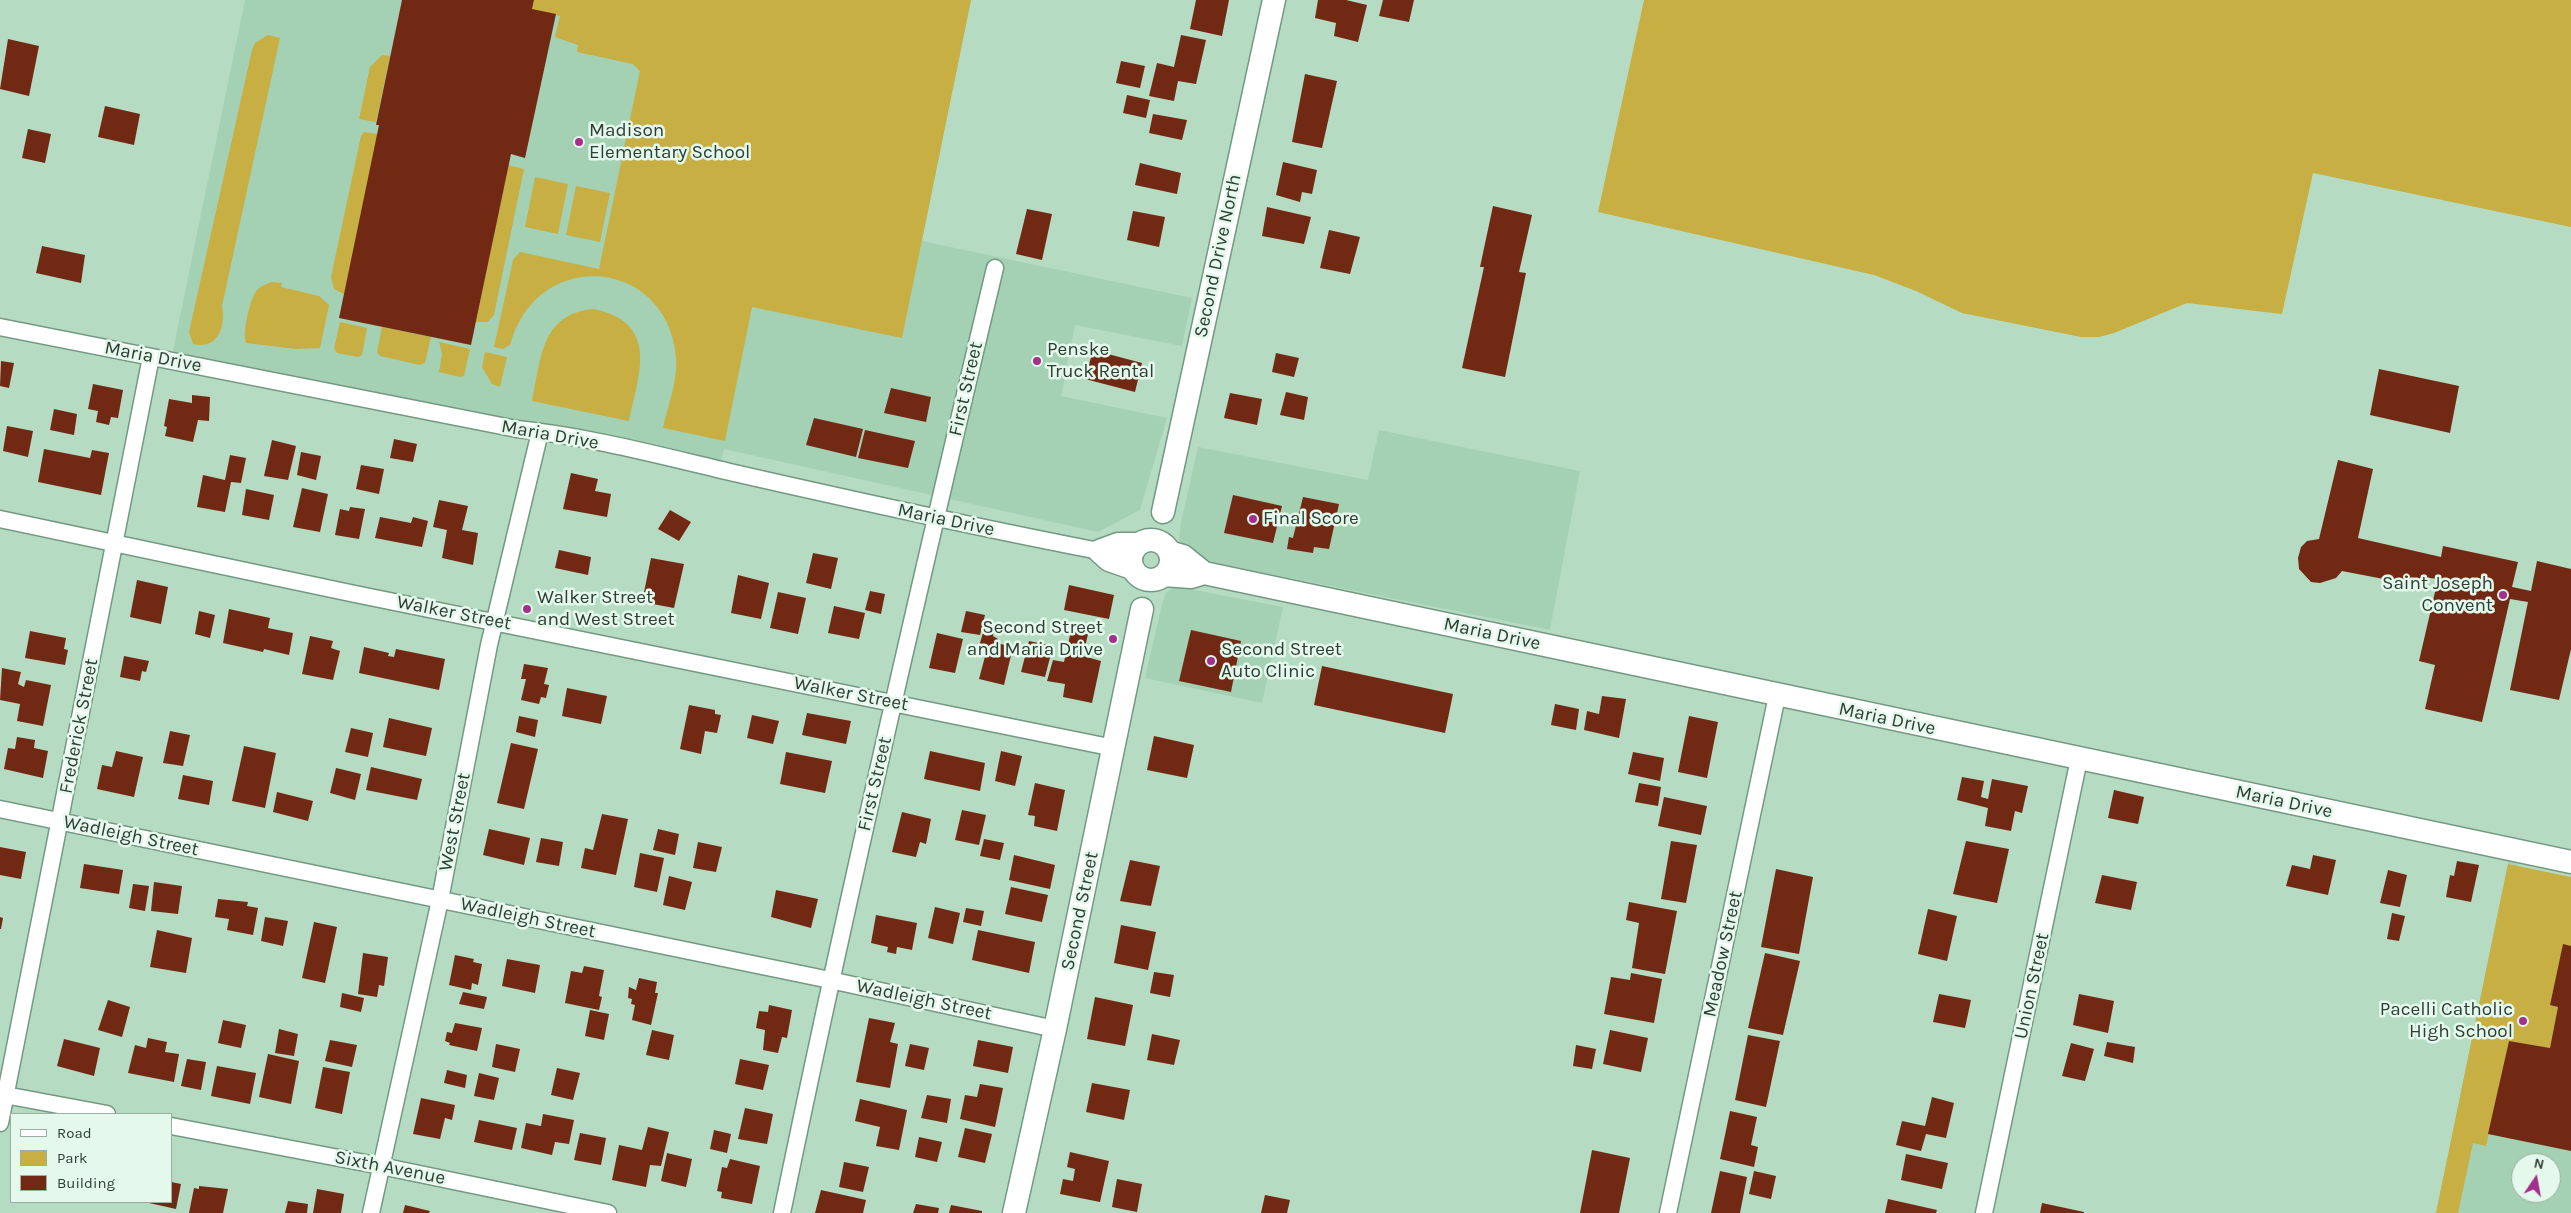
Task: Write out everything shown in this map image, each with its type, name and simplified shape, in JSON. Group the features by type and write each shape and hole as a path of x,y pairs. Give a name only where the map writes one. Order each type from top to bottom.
{"street":[{"name":"Second Drive North","path":"1163,512 1274,0"},
{"name":"First Street","path":"782,1213 830,980 994,268"},
{"name":"Maria Drive","path":"0,327 641,452 935,518 1099,551"},
{"name":"Frederick Street","path":"0,1124 3,1094 61,821 151,357"},
{"name":"West Street","path":"371,1213 440,900 494,621 540,432"},
{"path":"1163,512 1168,525 1168,549 1171,561 1152,596 1142,609 1134,589 1131,555 1152,522 1163,512"},
{"name":"Walker Street","path":"0,519 296,582 1114,748"},
{"path":"1157,541 1183,556 1204,574 1191,577 1161,577 1147,580 1133,569 1109,560 1099,551 1118,544 1157,541"},
{"name":"Maria Drive","path":"1204,574 2571,862"},
{"name":"Second Street","path":"1014,1213 1055,1029 1142,609"},
{"name":"Meadow Street","path":"1668,1213 1777,696"},
{"name":"Union Street","path":"1984,1213 2079,759"},
{"name":"Wadleigh Street","path":"0,809 830,980 1055,1029"},
{"path":"3,1094 102,1113"},
{"name":"Sixth Avenue","path":"172,1126 382,1166 608,1213"}],"shaded area":[{"name":"Madison Elementary School","path":"245,0 971,0 922,241 1192,298 1182,346 1075,325 1061,396 1167,418 1140,510 1098,532 724,449 719,470 171,360"},
{"path":"1379,430 1580,471 1550,630 1191,558 1183,552 1179,540 1181,522 1198,447 1368,480"},
{"path":"1174,586 1283,607 1262,703 1145,678 1162,604 1166,593"},
{"name":"Pacelli Catholic High School","path":"2509,858 2522,868 2571,879 2571,1213 2436,1213"}],"green space":[{"path":"534,0 971,0 902,338 752,307 725,441 663,428 674,383 676,357 667,323 650,299 626,283 599,276 572,279 546,291 524,313 510,345 503,349 494,347 513,260 520,252 599,269 640,71 633,64 577,52 578,45 555,37 560,16 532,9"},
{"path":"1644,0 2571,0 2571,227 2313,173 2282,314 2187,303 2114,333 2099,337 2081,337 1962,313 1916,291 1874,275 1598,212"},
{"path":"268,35 280,38 222,306 223,322 218,335 209,344 193,344 189,332 252,50 255,43"},
{"path":"382,55 390,56 376,122 359,119 370,67"},
{"path":"364,132 378,134 344,294 334,289 331,277 361,136"},
{"path":"508,165 524,169 494,315 488,322 476,322"},
{"path":"535,177 568,184 558,234 525,227"},
{"path":"576,186 610,193 600,242 566,235"},
{"path":"271,282 282,283 281,287 319,296 329,305 320,348 296,349 246,343 247,316 254,294 262,286"},
{"path":"594,309 615,316 629,326 637,338 640,353 640,369 629,421 532,401 542,354 546,341 553,329 563,319 576,312"},
{"path":"340,322 367,328 362,355 358,357 337,353 334,348"},
{"path":"382,327 431,337 425,363 420,365 380,356 377,352"},
{"path":"439,342 470,349 464,376 460,377 439,372 442,354"},
{"path":"485,352 507,357 500,387 492,384 482,367"},
{"path":"2508,864 2571,877 2571,946 2563,945 2550,1005 2558,1007 2550,1048 2509,1041 2486,1146 2473,1143 2458,1213 2436,1213"}],"building":[{"path":"402,0 534,0 532,9 556,14 525,158 511,154 471,345 339,318 379,125 376,125"},
{"path":"1196,0 1229,0 1222,36 1190,29"},
{"path":"1318,0 1346,0 1367,5 1358,42 1334,36 1336,23 1315,18"},
{"path":"1383,0 1414,0 1409,22 1379,16"},
{"path":"1181,35 1206,40 1196,84 1178,81 1174,101 1149,96 1157,63 1174,67"},
{"path":"8,39 39,46 29,96 0,89"},
{"path":"1121,61 1145,66 1140,88 1116,83"},
{"path":"1305,74 1337,81 1322,148 1292,142"},
{"path":"1127,95 1150,100 1146,118 1123,113"},
{"path":"105,106 140,114 134,145 98,137"},
{"path":"1153,114 1187,120 1182,140 1149,133"},
{"path":"28,129 51,134 45,163 22,158"},
{"path":"1283,162 1317,170 1312,194 1302,192 1300,202 1276,195"},
{"path":"1140,163 1181,173 1177,194 1135,185"},
{"path":"1493,206 1532,215 1519,272 1526,273 1505,377 1462,368 1484,267 1480,267"},
{"path":"1267,207 1311,217 1304,244 1262,236"},
{"path":"1027,209 1052,214 1042,260 1016,254"},
{"path":"1133,211 1165,217 1159,247 1127,240"},
{"path":"1329,230 1360,237 1350,274 1320,268"},
{"path":"42,246 85,255 81,283 36,273"},
{"path":"1093,350 1142,363 1135,392 1085,379"},
{"path":"1276,353 1299,358 1294,377 1272,372"},
{"path":"1,361 14,363 9,388 0,386"},
{"path":"2379,369 2459,386 2450,433 2370,415"},
{"path":"93,384 123,390 118,418 111,417 109,425 96,422 98,411 88,409"},
{"path":"891,388 931,397 926,422 884,413"},
{"path":"1286,392 1308,397 1304,420 1280,415"},
{"path":"1230,393 1262,399 1257,425 1224,418"},
{"path":"192,395 210,397 209,421 198,420 193,442 165,436 167,427 164,426 169,399 192,403"},
{"path":"54,409 77,414 74,435 50,430"},
{"path":"814,418 863,429 856,457 806,445"},
{"path":"7,426 33,431 28,457 3,451"},
{"path":"865,430 915,441 908,468 858,458"},
{"path":"394,439 417,444 413,462 390,458"},
{"path":"272,440 296,446 288,480 264,476"},
{"path":"44,449 90,458 92,450 109,453 101,495 38,482"},
{"path":"301,452 321,456 316,480 297,475"},
{"path":"230,455 246,458 241,483 231,482 225,512 197,507 203,475 225,480"},
{"name":"Saint Joseph Convent","path":"2338,460 2373,469 2358,538 2441,557 2443,546 2518,562 2512,587 2531,591 2537,561 2571,569 2571,649 2559,700 2510,690 2528,602 2510,599 2482,722 2425,709 2435,665 2419,661 2438,579 2422,577 2420,586 2342,571 2336,578 2320,583 2311,582 2299,569 2298,558 2301,547 2307,541 2319,539"},
{"path":"361,465 384,469 379,494 356,489"},
{"path":"571,473 598,479 595,491 611,494 607,517 563,509"},
{"path":"302,488 328,494 320,532 293,527"},
{"path":"246,489 274,495 269,520 242,515"},
{"name":"Final Score","path":"1233,495 1282,506 1273,543 1224,533"},
{"path":"1303,497 1339,504 1329,549 1314,547 1313,553 1287,549 1289,537 1293,538"},
{"path":"439,500 468,506 462,530 478,533 473,565 442,558 447,530 433,527"},
{"path":"350,507 365,509 359,539 335,535 340,509 349,511"},
{"path":"670,510 691,522 679,541 658,529"},
{"path":"380,517 411,523 413,517 428,521 422,547 375,538"},
{"path":"559,550 591,557 588,575 555,568"},
{"path":"813,553 838,558 831,589 806,583"},
{"path":"651,558 684,564 674,608 642,602"},
{"path":"738,575 769,583 761,619 731,613"},
{"path":"137,580 168,587 161,624 130,617"},
{"path":"1069,585 1114,595 1109,619 1064,610"},
{"path":"870,591 885,594 881,614 865,610"},
{"path":"778,592 806,598 798,634 770,628"},
{"path":"834,606 865,613 859,639 828,633"},
{"path":"229,609 270,618 268,628 293,633 289,655 264,649 263,652 223,643"},
{"path":"199,611 215,615 210,638 195,634"},
{"path":"966,611 985,615 980,635 961,632"},
{"path":"986,623 994,625 993,636 998,639 997,643 1013,647 1004,685 979,679 987,649 979,646"},
{"name":"Second Street Auto Clinic","path":"1191,630 1241,641 1231,692 1179,681"},
{"path":"30,631 66,638 64,649 68,650 65,665 25,658"},
{"path":"1071,631 1088,634 1083,656 1101,661 1092,703 1063,697 1065,684 1047,681 1053,660 1064,662"},
{"path":"937,633 963,639 955,673 929,668"},
{"path":"310,636 333,641 331,648 340,651 333,680 302,674"},
{"path":"1029,641 1053,646 1045,677 1021,672"},
{"path":"364,647 389,653 388,656 394,657 396,649 445,659 439,690 359,673"},
{"path":"124,656 149,661 146,672 142,671 140,681 120,677"},
{"path":"524,664 548,668 544,684 549,685 546,698 541,697 539,704 521,700 526,679 521,679"},
{"path":"1322,666 1453,694 1445,733 1314,705"},
{"path":"2,668 21,672 18,684 24,687 26,680 51,685 43,726 17,721 20,704 0,700"},
{"path":"567,688 607,696 601,724 562,716"},
{"path":"1602,696 1626,699 1619,738 1584,730 1587,711 1599,714"},
{"path":"1555,704 1579,709 1576,730 1551,725"},
{"path":"689,705 715,710 715,714 721,715 717,733 705,731 701,754 680,749"},
{"path":"807,713 851,721 846,744 802,735"},
{"path":"752,715 779,721 773,744 747,738"},
{"path":"519,716 538,720 535,737 516,732"},
{"path":"1689,716 1718,722 1707,778 1678,772"},
{"path":"389,718 432,728 426,756 383,747"},
{"path":"351,728 373,733 368,757 345,752"},
{"path":"170,731 190,735 183,766 163,763"},
{"path":"1154,736 1194,745 1187,778 1147,770"},
{"path":"17,737 35,740 34,748 48,751 43,778 4,769 8,748 15,749"},
{"path":"511,743 538,749 524,809 497,803"},
{"path":"244,746 276,753 265,808 232,801"},
{"path":"116,751 143,757 134,797 97,789 102,765 112,767"},
{"path":"930,751 985,763 980,791 924,779"},
{"path":"1001,751 1022,756 1015,786 995,781"},
{"path":"786,752 832,761 825,793 780,784"},
{"path":"1633,752 1664,758 1660,781 1628,774"},
{"path":"371,767 422,779 417,800 366,790"},
{"path":"336,768 361,774 355,800 330,793"},
{"path":"183,775 213,781 209,805 178,799"},
{"path":"1962,777 1984,781 1981,797 1988,799 1992,779 2028,786 2022,813 2015,811 2011,831 1985,826 1988,808 1957,800"},
{"path":"1035,783 1065,790 1057,831 1034,826 1035,816 1028,815"},
{"path":"1639,783 1661,787 1658,806 1635,802"},
{"path":"2114,790 2144,797 2138,824 2108,818"},
{"path":"277,792 313,801 308,821 273,812"},
{"path":"1664,797 1707,806 1701,835 1658,826"},
{"path":"962,810 986,815 979,845 955,840"},
{"path":"902,812 931,819 926,844 920,842 916,857 892,852"},
{"path":"602,814 628,819 616,875 581,868 585,848 593,850"},
{"path":"489,829 530,838 524,865 483,855"},
{"path":"658,829 679,834 675,855 653,850"},
{"path":"541,838 563,842 559,866 536,862"},
{"path":"984,839 1004,843 1000,860 980,856"},
{"path":"1671,841 1697,845 1686,903 1661,899"},
{"path":"1966,841 2009,849 1997,903 1953,894"},
{"path":"698,842 722,847 716,872 693,868"},
{"path":"0,847 26,852 21,879 0,875"},
{"path":"640,853 664,858 657,892 634,887"},
{"path":"1014,855 1055,865 1050,889 1009,880"},
{"path":"2313,855 2336,860 2328,895 2286,886 2292,865 2310,869"},
{"path":"1130,860 1160,866 1151,906 1120,901"},
{"path":"2457,861 2479,865 2471,902 2446,897 2450,875 2454,876"},
{"path":"84,864 123,870 119,894 80,888"},
{"path":"1776,869 1813,877 1799,954 1761,947"},
{"path":"2388,870 2407,875 2400,907 2380,903"},
{"path":"2102,875 2137,882 2131,910 2095,903"},
{"path":"669,876 692,882 685,910 663,905"},
{"path":"154,882 182,886 178,914 151,911"},
{"path":"133,884 149,886 145,911 129,908"},
{"path":"1011,887 1048,895 1042,922 1005,914"},
{"path":"776,890 818,899 811,928 771,917"},
{"path":"218,899 248,902 247,906 258,908 253,935 227,930 229,919 215,917"},
{"path":"1629,902 1677,911 1665,974 1632,968 1639,923 1626,920"},
{"path":"935,907 960,913 953,944 928,938"},
{"path":"966,908 984,911 981,926 963,922"},
{"path":"1928,909 1957,916 1947,961 1918,954"},
{"path":"2392,913 2405,916 2399,941 2387,939"},
{"path":"876,915 917,923 912,950 897,947 896,954 887,952 888,947 871,943"},
{"path":"0,917 3,918 1,929 0,929"},
{"path":"265,917 288,921 283,946 261,941"},
{"path":"314,922 337,927 325,983 302,978"},
{"path":"1121,925 1156,932 1148,970 1114,963"},
{"path":"157,930 192,938 186,973 150,967"},
{"path":"978,930 1035,942 1029,973 972,960"},
{"path":"2563,944 2571,946 2571,1151 2488,1134 2509,1041 2550,1048 2558,1007 2550,1005"},
{"path":"363,953 388,957 384,986 379,985 377,997 358,994"},
{"path":"1765,953 1800,961 1783,1035 1748,1028"},
{"path":"455,955 474,959 473,962 482,964 478,985 472,983 471,990 449,985"},
{"path":"507,959 540,965 535,993 502,986"},
{"path":"584,966 604,970 599,996 602,997 599,1010 565,1003 571,971 582,973"},
{"path":"1154,972 1174,975 1170,997 1150,993"},
{"path":"1631,973 1662,979 1654,1023 1604,1014 1611,977 1630,980"},
{"path":"639,978 657,982 655,993 658,993 651,1025 632,1020 635,1005 631,1004 632,999 628,998 629,987 636,990"},
{"path":"463,992 487,997 484,1009 459,1004"},
{"path":"342,993 364,998 361,1012 340,1007"},
{"path":"1939,994 1971,1000 1965,1028 1933,1022"},
{"path":"2079,994 2114,1001 2108,1033 2073,1025"},
{"path":"1095,997 1133,1005 1125,1046 1087,1039"},
{"path":"108,1000 130,1007 122,1037 98,1030"},
{"path":"769,1005 792,1010 787,1038 782,1037 778,1053 763,1050 765,1030 756,1028 759,1011 768,1012"},
{"path":"590,1010 609,1014 604,1040 585,1036"},
{"path":"869,1018 895,1023 890,1042 898,1044 890,1088 856,1082"},
{"path":"223,1020 246,1025 241,1048 218,1043"},
{"path":"455,1023 482,1028 477,1051 449,1045 450,1043 445,1041 447,1032 452,1033"},
{"path":"279,1029 298,1034 294,1056 275,1053"},
{"path":"652,1030 674,1035 669,1060 646,1055"},
{"path":"1610,1030 1648,1038 1641,1072 1603,1064"},
{"path":"1152,1034 1180,1040 1174,1065 1147,1060"},
{"path":"1748,1035 1780,1041 1766,1107 1735,1100"},
{"path":"148,1038 167,1042 165,1052 179,1054 174,1082 128,1073 135,1045 146,1048"},
{"path":"64,1039 100,1048 94,1076 57,1066"},
{"path":"330,1040 357,1045 352,1067 325,1061"},
{"path":"978,1040 1013,1047 1008,1073 973,1066"},
{"path":"2107,1042 2135,1047 2133,1063 2104,1056"},
{"path":"2071,1043 2094,1049 2085,1081 2062,1076"},
{"path":"496,1044 520,1049 515,1072 492,1067"},
{"path":"910,1044 929,1048 924,1070 905,1066"},
{"path":"1576,1045 1596,1049 1592,1069 1573,1066"},
{"path":"268,1054 299,1061 291,1104 259,1097"},
{"path":"187,1059 206,1062 201,1090 181,1086"},
{"path":"740,1059 769,1065 763,1090 735,1084"},
{"path":"217,1066 256,1073 250,1104 211,1096"},
{"path":"323,1067 350,1072 342,1114 315,1108"},
{"path":"557,1068 580,1073 573,1100 551,1095"},
{"path":"447,1070 467,1075 465,1088 444,1083"},
{"path":"479,1073 499,1078 494,1100 474,1096"},
{"path":"1092,1083 1130,1090 1124,1120 1086,1112"},
{"path":"980,1084 1003,1088 995,1127 960,1119 965,1095 977,1097"},
{"path":"927,1095 951,1099 947,1123 921,1118"},
{"path":"1932,1097 1954,1103 1946,1138 1926,1134 1921,1151 1896,1145 1902,1121 1925,1126"},
{"path":"421,1098 455,1105 452,1120 445,1118 440,1139 413,1134"},
{"path":"860,1099 907,1110 899,1150 876,1146 880,1127 855,1121"},
{"path":"745,1108 773,1114 767,1144 738,1139"},
{"path":"1730,1111 1757,1117 1751,1145 1758,1147 1754,1167 1720,1159"},
{"path":"543,1114 574,1120 569,1144 555,1142 552,1155 521,1148 526,1123 541,1126"},
{"path":"479,1120 517,1128 512,1150 474,1142"},
{"path":"648,1127 669,1132 661,1166 650,1165 646,1187 612,1180 619,1145 642,1150"},
{"path":"965,1128 992,1134 985,1163 958,1157"},
{"path":"714,1130 731,1134 727,1153 710,1149"},
{"path":"580,1133 606,1138 601,1165 574,1160"},
{"path":"919,1137 942,1142 937,1162 915,1157"},
{"path":"1592,1150 1630,1158 1619,1213 1580,1213"},
{"path":"1070,1152 1109,1161 1100,1202 1060,1194 1063,1179 1073,1181 1075,1169 1067,1167"},
{"path":"667,1153 692,1159 686,1187 661,1181"},
{"path":"1906,1154 1948,1163 1942,1189 1901,1180"},
{"path":"730,1159 760,1166 752,1204 721,1198 722,1192 717,1191 722,1167 727,1168"},
{"path":"844,1162 869,1167 863,1192 839,1187"},
{"path":"1720,1171 1747,1177 1740,1213 1711,1213"},
{"path":"1754,1171 1776,1176 1771,1199 1749,1194"},
{"path":"1117,1179 1142,1184 1137,1212 1112,1207"},
{"path":"172,1182 181,1184 176,1209 149,1203 172,1203"},
{"path":"199,1186 228,1189 223,1213 189,1213 194,1188 199,1189"},
{"path":"317,1189 344,1194 341,1213 313,1213"},
{"path":"821,1190 866,1200 863,1213 815,1213"},
{"path":"1265,1195 1290,1200 1287,1213 1261,1213"},
{"path":"1888,1199 1937,1210 1936,1213 1885,1213"},
{"path":"288,1201 308,1204 307,1213 285,1213"},
{"path":"2042,1203 2084,1212 2084,1213 2040,1213"},
{"path":"916,1204 939,1208 938,1213 913,1213"},
{"path":"405,1205 430,1211 429,1213 403,1213"},
{"path":"951,1205 982,1211 982,1213 949,1213"}],"place":[{"name":"Madison Elementary School","path":"579,142"},
{"name":"Penske Truck Rental","path":"1037,361"},
{"name":"Final Score","path":"1253,519"},
{"name":"Saint Joseph Convent","path":"2503,595"},
{"name":"Walker Street and West Street","path":"527,609"},
{"name":"Second Street and Maria Drive","path":"1113,639"},
{"name":"Second Street Auto Clinic","path":"1211,661"},
{"name":"Pacelli Catholic High School","path":"2523,1021"}]}
